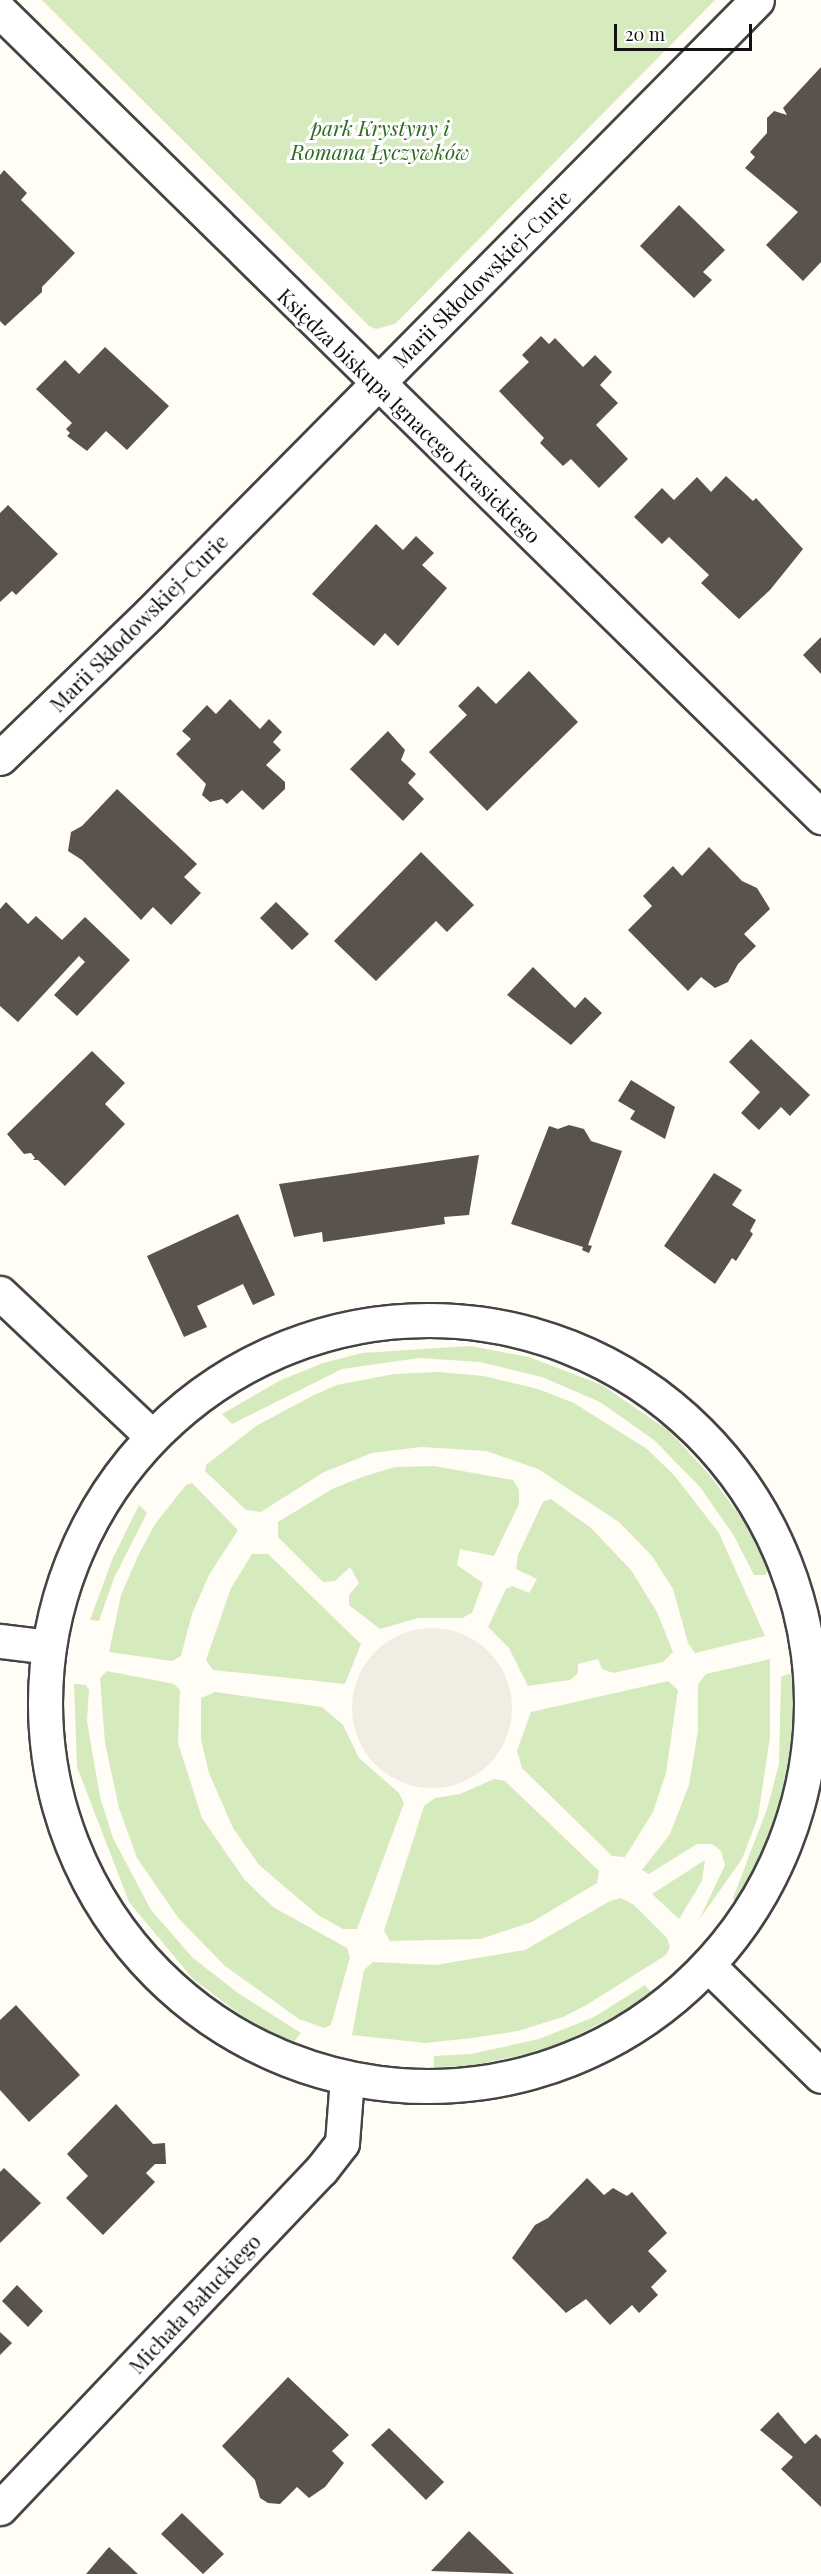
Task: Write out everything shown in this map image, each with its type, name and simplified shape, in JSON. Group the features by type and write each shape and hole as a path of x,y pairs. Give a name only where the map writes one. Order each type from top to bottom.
{"street":[{"name":"Marii Skłodowskiej-Curie","path":"0,758 152,612 757,0"},
{"name":"Księdza biskupa Ignacego Krasickiego","path":"0,11 821,818"},
{"path":"0,1293 152,1436"},
{"path":"428,1319 505,1327 578,1349 645,1387 711,1445 752,1497 786,1565 814,1637 808,1756 795,1813 774,1869 745,1919 708,1965 649,2017 580,2055 504,2079 426,2086 347,2078 278,2056 215,2023 159,1977 113,1922 78,1859 54,1790 45,1719 49,1647 62,1589 84,1534 114,1483 152,1436 211,1387 278,1350 351,1327 428,1319"},
{"path":"0,1641 49,1647"},
{"path":"708,1965 821,2076"},
{"name":"Michała Bałuckiego","path":"0,2508 321,2170 342,2143 347,2078"}],"green space":[{"name":"park Krystyny i Romana Łyczywków","path":"42,0 715,0 395,324 376,329 369,326"},
{"path":"470,1346 529,1357 602,1385 669,1431 708,1473 752,1532 769,1569 765,1575 754,1575 734,1536 700,1487 654,1440 600,1402 542,1377 480,1362 419,1358 342,1369 232,1424 222,1414 281,1380 323,1363 362,1353"},
{"path":"438,1372 484,1376 538,1389 574,1403 647,1449 674,1475 719,1533 765,1636 695,1653 688,1643 673,1589 652,1556 619,1522 538,1469 486,1451 421,1447 372,1453 324,1472 261,1512 246,1510 205,1471 206,1465 256,1426 337,1385 394,1374"},
{"path":"434,1466 513,1480 519,1490 519,1504 494,1556 460,1549 457,1565 483,1583 472,1613 462,1618 418,1618 380,1629 349,1605 349,1595 359,1583 350,1567 335,1581 323,1582 278,1537 278,1522 332,1489 362,1477 395,1467"},
{"path":"192,1483 238,1530 209,1575 192,1614 181,1656 172,1661 109,1652 121,1595 138,1556 155,1524 186,1485"},
{"path":"551,1499 591,1528 631,1570 657,1612 673,1652 663,1662 613,1673 602,1669 598,1659 578,1664 578,1673 570,1680 528,1686 509,1648 488,1627 506,1589 512,1586 529,1593 537,1579 516,1569 518,1555 543,1502"},
{"path":"139,1505 147,1513 114,1578 99,1621 90,1620 112,1560"},
{"path":"252,1554 268,1554 361,1644 345,1684 213,1670 206,1660 231,1588"},
{"path":"770,1659 770,1737 758,1817 742,1859 699,1920 725,1865 721,1851 712,1844 697,1844 649,1874 642,1870 670,1834 689,1785 698,1730 698,1684 706,1674"},
{"path":"107,1671 174,1684 180,1690 178,1743 202,1818 244,1879 273,1907 347,1948 350,1957 331,2025 324,2028 299,2019 225,1966 179,1919 137,1858 119,1808 105,1743 100,1678"},
{"path":"788,1674 797,1676 799,1762 788,1818 745,1904 736,1903 733,1898 767,1809 779,1764 781,1677"},
{"path":"668,1681 678,1690 666,1773 653,1812 625,1857 612,1856 522,1768 517,1751 531,1712"},
{"path":"74,1684 86,1685 89,1690 87,1721 100,1797 113,1838 151,1910 193,1958 238,1993 301,2033 292,2044 241,2015 193,1979 129,1902 77,1767"},
{"path":"215,1692 322,1707 343,1725 359,1758 399,1793 404,1803 357,1929 343,1929 318,1915 259,1865 233,1828 209,1773 201,1740 201,1698"},
{"path":"494,1779 505,1781 599,1871 597,1883 532,1922 480,1939 390,1941 384,1931 424,1806 435,1798 460,1794"},
{"path":"705,1860 702,1881 679,1919 652,1894"},
{"path":"621,1898 634,1905 667,1938 670,1947 666,1955 563,2017 518,2031 425,2043 352,2035 364,1970 373,1962 436,1965 525,1950 610,1901"},
{"path":"645,1985 651,1992 625,2011 550,2049 471,2066 434,2067 434,2056 471,2054 539,2039 594,2017"}],"shaded area":[{"path":"432,1628 463,1634 488,1652 506,1677 512,1708 506,1739 488,1764 463,1782 432,1788 401,1782 376,1764 358,1739 352,1708 358,1677 376,1652 401,1634"}],"building":[{"path":"821,67 821,262 803,281 766,245 798,212 745,168 755,157 750,152 767,133 767,118 774,111 787,115 783,108"},
{"path":"4,170 27,193 21,200 75,253 42,287 42,292 5,326 0,321 0,175"},
{"path":"679,205 725,250 703,272 712,280 694,298 640,246"},
{"path":"541,336 549,344 555,338 583,367 595,355 612,372 600,385 618,403 596,425 628,459 599,488 571,459 563,466 540,443 544,438 499,391 529,362 522,355"},
{"path":"105,347 169,406 127,450 106,431 87,451 67,436 70,433 66,429 72,423 36,389 65,360 79,374"},
{"path":"726,476 753,501 756,498 803,549 770,590 739,619 701,583 709,575 669,537 662,544 634,517 662,488 674,500 697,477 711,492"},
{"path":"8,505 58,554 16,595 12,591 0,602 0,513"},
{"path":"376,524 403,550 416,536 434,553 422,565 447,588 398,646 385,633 374,646 312,594"},
{"path":"821,637 821,674 803,655"},
{"path":"529,671 578,722 487,811 429,752 467,715 458,706 478,686 496,704"},
{"path":"230,699 260,729 269,719 282,732 273,742 281,750 266,765 285,782 285,789 263,810 242,790 227,804 222,799 210,802 202,795 206,784 176,754 191,739 182,731 207,705 216,714"},
{"path":"388,731 405,750 401,760 416,774 408,783 424,799 403,821 350,769"},
{"path":"117,789 197,864 184,877 201,893 171,925 153,907 141,920 82,860 68,851 71,832 82,826"},
{"path":"709,847 742,881 757,888 770,909 744,934 756,946 738,964 728,982 715,988 701,977 688,991 628,930 652,906 643,896 673,866 682,876"},
{"path":"421,852 474,905 447,932 436,921 376,981 334,941"},
{"path":"6,902 28,924 36,916 62,940 85,917 130,960 77,1016 54,995 85,962 79,956 18,1022 0,1006 0,909"},
{"path":"276,902 309,934 292,950 260,918"},
{"path":"533,967 575,1008 585,997 602,1013 571,1045 507,995"},
{"path":"751,1039 810,1095 790,1116 781,1107 759,1130 741,1113 760,1092 729,1062"},
{"path":"92,1051 125,1083 105,1104 125,1124 65,1186 38,1160 33,1160 35,1158 31,1153 24,1154 7,1134"},
{"path":"631,1080 675,1107 665,1139 630,1119 635,1111 618,1101"},
{"path":"569,1125 584,1129 591,1141 622,1151 588,1245 592,1246 589,1253 582,1250 583,1247 511,1224 549,1126 558,1129"},
{"path":"479,1155 469,1215 444,1217 445,1224 323,1242 322,1232 294,1237 279,1184"},
{"path":"714,1173 742,1190 732,1205 756,1220 750,1231 753,1234 736,1261 732,1258 715,1284 664,1246"},
{"path":"238,1214 275,1295 253,1305 243,1284 197,1306 207,1327 184,1337 147,1256"},
{"path":"16,2005 80,2075 29,2122 0,2090 0,2020"},
{"path":"116,2104 153,2144 165,2143 166,2164 155,2164 146,2173 155,2182 103,2235 66,2198 88,2176 67,2154"},
{"path":"4,2168 41,2203 0,2243 0,2172"},
{"path":"587,2178 604,2195 613,2188 627,2196 632,2192 667,2233 648,2251 667,2271 651,2287 658,2295 639,2313 632,2305 610,2325 586,2299 566,2313 512,2258 535,2225 548,2218"},
{"path":"17,2285 43,2311 28,2327 2,2301"},
{"path":"0,2332 12,2343 0,2355"},
{"path":"288,2377 349,2435 332,2451 344,2463 325,2487 309,2498 297,2487 280,2504 268,2503 260,2498 255,2480 222,2446"},
{"path":"778,2412 805,2444 816,2434 821,2439 821,2507 781,2469 793,2457 760,2430"},
{"path":"389,2428 444,2482 426,2500 371,2445"},
{"path":"182,2513 224,2554 203,2574 161,2534"},
{"path":"469,2531 490,2551 514,2574 431,2571"},
{"path":"109,2547 138,2574 86,2574"}]}
